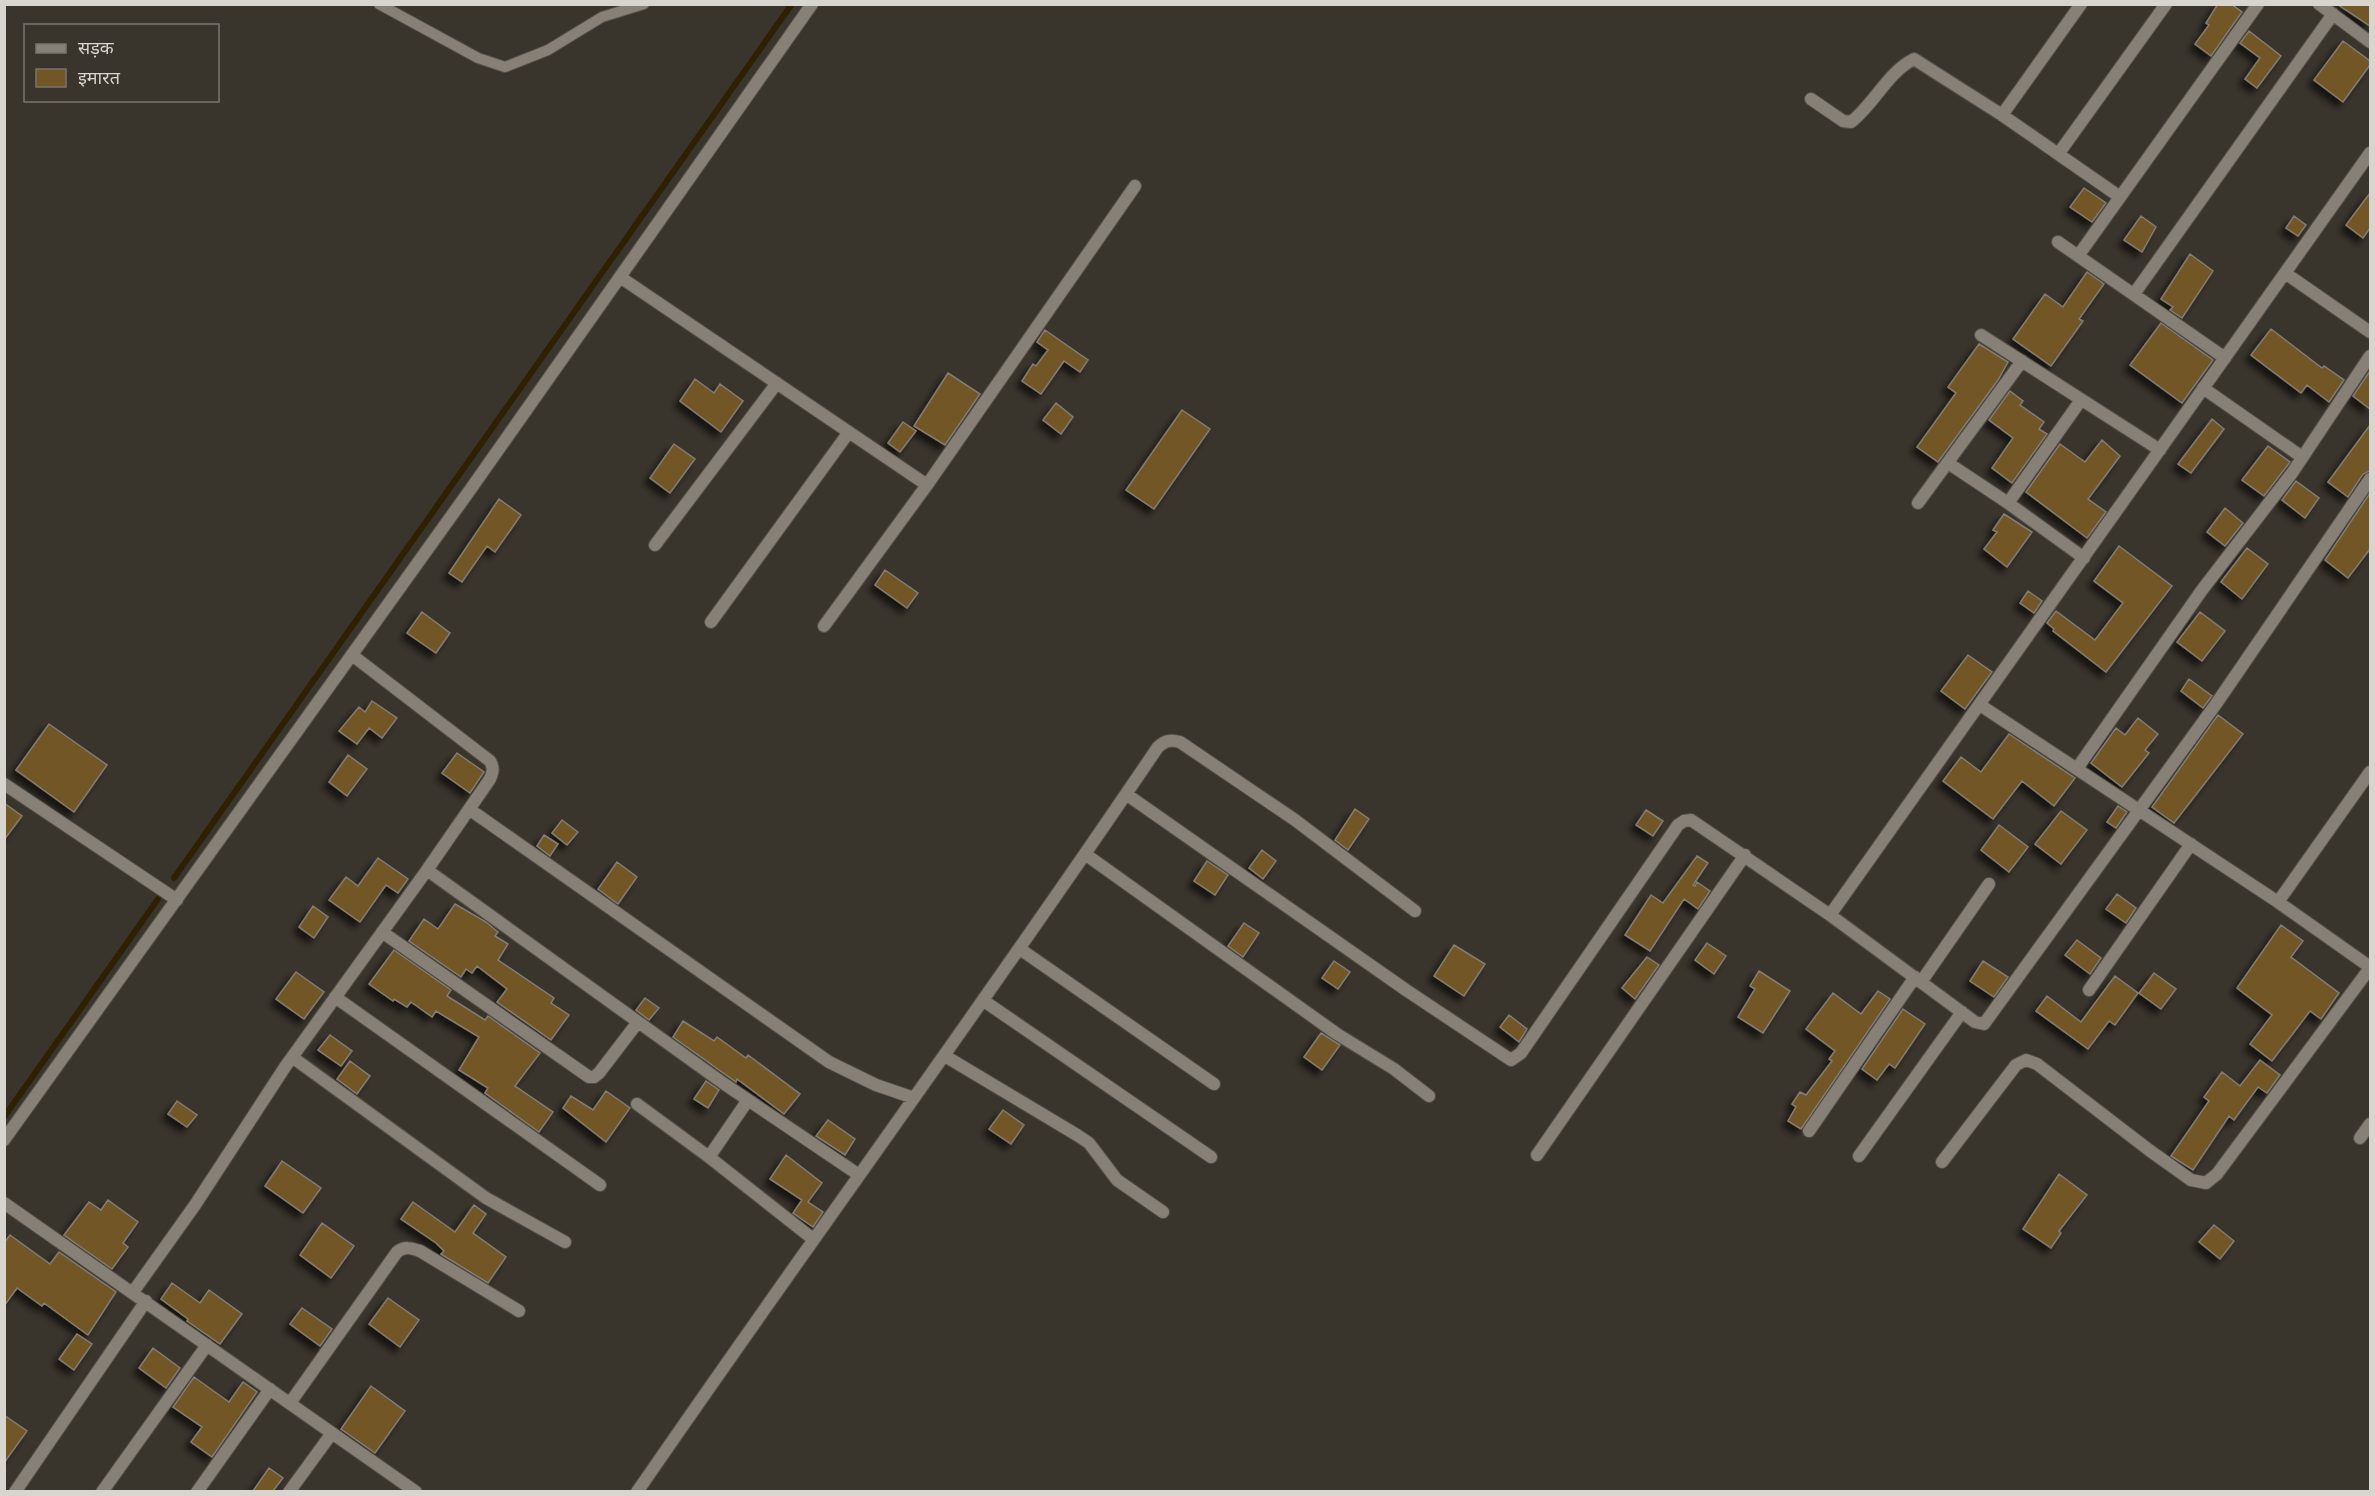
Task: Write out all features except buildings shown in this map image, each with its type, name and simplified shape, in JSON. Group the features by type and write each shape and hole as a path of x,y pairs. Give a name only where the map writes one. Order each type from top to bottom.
{"street":[{"path":"5,1138 352,655 812,4"},
{"path":"2002,115 2081,4"},
{"path":"2059,153 2166,4"},
{"path":"2078,255 2258,4"},
{"path":"2319,4 2370,42"},
{"path":"2134,294 2333,14"},
{"path":"1811,99 1843,121 1851,122 1863,112 1904,64 1914,59 2059,153 2120,197"},
{"path":"1830,915 2370,153"},
{"path":"824,626 927,485 1135,186"},
{"path":"2058,242 2225,358"},
{"path":"2285,273 2370,332"},
{"path":"620,277 927,485"},
{"path":"1981,335 2160,450"},
{"path":"2078,767 2202,590 2302,457 2370,356"},
{"path":"1918,502 2022,361"},
{"path":"655,545 777,383"},
{"path":"2204,388 2302,457"},
{"path":"2008,503 2080,400"},
{"path":"711,622 849,432"},
{"path":"1948,463 2084,558"},
{"path":"1126,794 1406,990 1511,1060 1521,1053 1678,825 1691,820 1830,915 1980,1024 1989,1020 2216,704 2370,479"},
{"path":"133,1292 195,1205 251,1116 427,870 493,772 490,761 352,655"},
{"path":"1942,1162 2016,1065 2026,1060 2037,1064 2148,1150 2192,1180 2206,1183 2217,1174 2370,968 2278,902 2078,767 1980,705"},
{"path":"636,1491 984,1001 1158,747 1164,742 1172,740 1179,742 1296,820 1415,910"},
{"path":"2278,902 2370,772"},
{"path":"4,784 177,900"},
{"path":"469,809 829,1062 876,1085 914,1098"},
{"path":"2089,990 2191,844"},
{"path":"1085,854 1337,1034 1394,1069 1429,1096"},
{"path":"1537,1155 1745,855"},
{"path":"427,870 748,1100 859,1175"},
{"path":"1809,1131 1989,884"},
{"path":"382,932 589,1077 594,1077 599,1073 638,1022"},
{"path":"1020,949 1214,1084"},
{"path":"335,997 600,1185"},
{"path":"984,1001 1211,1156"},
{"path":"1859,1156 1962,1012"},
{"path":"945,1056 1077,1135 1097,1152 1103,1164 1117,1180 1163,1212"},
{"path":"292,1058 477,1192 526,1222 565,1242"},
{"path":"710,1157 748,1100"},
{"path":"637,1104 710,1157 813,1239"},
{"path":"2360,1138 2370,1124"},
{"path":"4,1203 416,1491"},
{"path":"290,1403 397,1252 403,1248 420,1251 519,1311"},
{"path":"15,1491 146,1301"},
{"path":"102,1491 207,1345"},
{"path":"197,1491 270,1389"},
{"path":"290,1491 332,1433"}],"lane":[{"path":"380,4 478,58 505,68 548,50 602,17 644,4"}],"waterway":[{"path":"174,878 792,4"},
{"path":"4,1117 158,899"}]}
